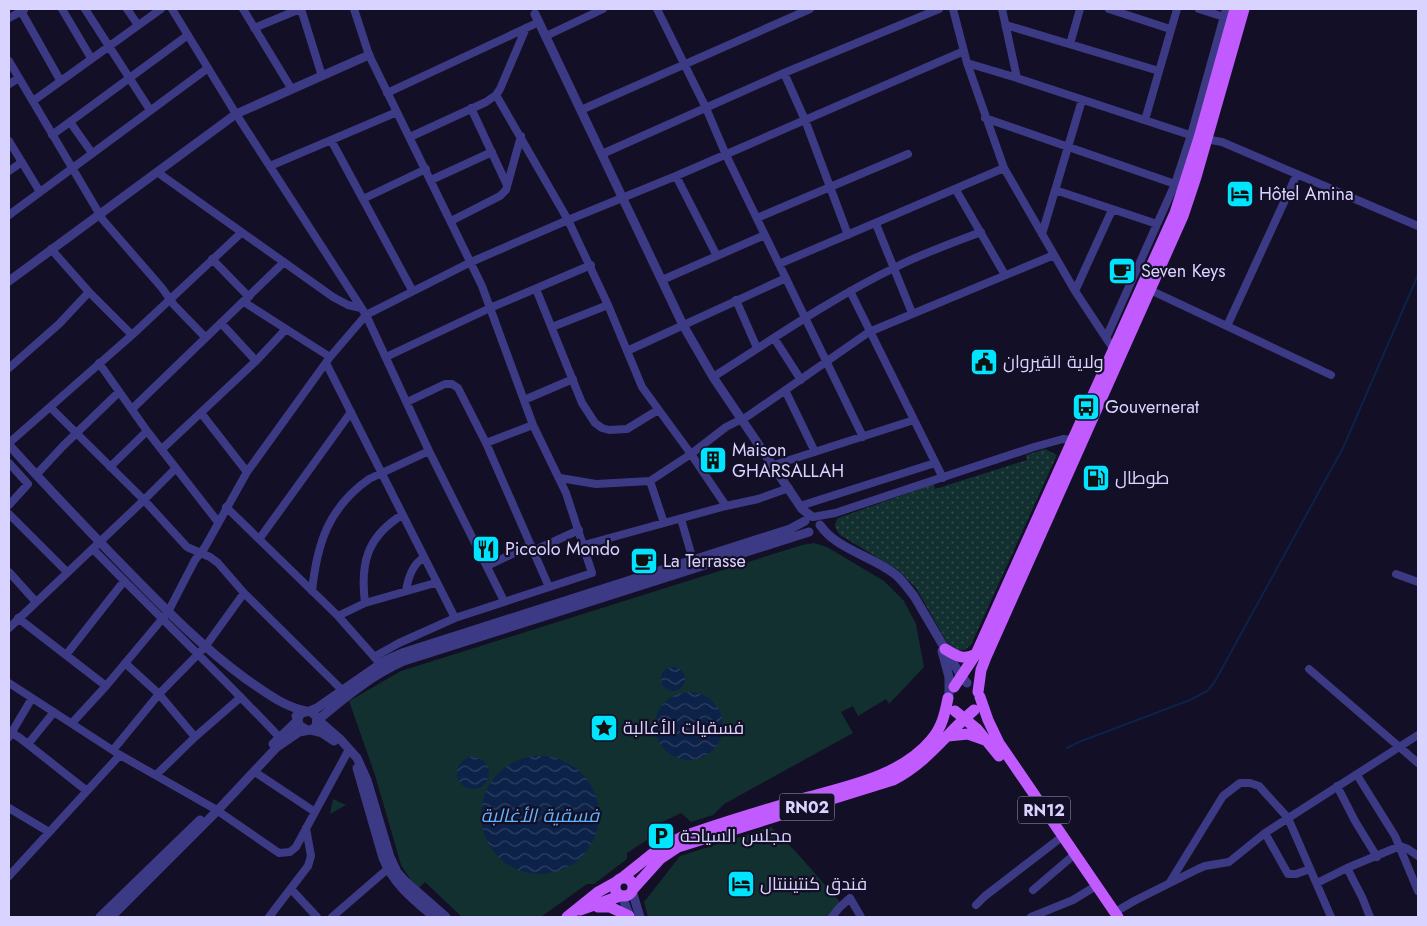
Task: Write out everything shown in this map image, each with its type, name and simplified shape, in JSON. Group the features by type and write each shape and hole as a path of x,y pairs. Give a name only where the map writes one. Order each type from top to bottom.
{"main road":[{"path":"1113,364 1114,350 1175,213 1199,137 1235,9"},
{"path":"950,694 964,680 1113,364 1150,290 1183,216 1199,137 1244,9"},
{"path":"960,715 974,710 977,706 981,670 1078,441"},
{"path":"946,649 963,658 976,654"},
{"path":"964,680 976,688 979,695"},
{"name":"RN12","path":"950,694 949,703 989,742 1060,838"},
{"name":"RN02","path":"619,880 657,850 682,837 864,780 898,767 932,740 939,730 950,694"},
{"name":"RN12","path":"979,695 988,720 999,742 1060,838 1115,916"},
{"name":"RN02","path":"627,893 660,859 678,847 893,780 908,772 928,757 948,736 960,715"},
{"path":"948,736 959,733 968,734 989,742"},
{"name":"RN12","path":"1072,856 1092,889 1115,916"},
{"path":"571,914 598,892 619,880 630,881 627,893"},
{"path":"619,880 615,891 627,893"},
{"path":"571,914 627,893"},
{"path":"591,906 610,906 633,917"}],"street":[{"path":"62,9 91,58"},
{"path":"85,9 150,110"},
{"path":"127,9 138,26"},
{"path":"33,101 161,9"},
{"path":"172,9 236,114 363,312 504,602"},
{"path":"243,9 291,88"},
{"path":"254,28 300,9 322,76"},
{"path":"100,917 255,772 277,747 299,732 316,726 318,720 347,696 399,643 454,618 592,573 560,478 533,425 471,262 369,55 354,9"},
{"path":"546,36 603,9"},
{"path":"656,9 706,108 726,155 863,437"},
{"path":"581,110 810,9"},
{"path":"602,154 784,73 939,9"},
{"path":"953,9 967,63 1004,168 1075,291 1114,350"},
{"path":"1002,9 1017,78"},
{"path":"1070,44 1080,9"},
{"path":"1109,9 1170,29"},
{"path":"1145,120 1177,9"},
{"path":"1199,9 1224,17"},
{"path":"1106,338 1175,184 1199,137 1226,9"},
{"path":"9,18 23,10 60,80"},
{"path":"387,93 526,28 537,18 683,325 713,377 808,518"},
{"path":"1006,25 1158,71"},
{"path":"410,137 496,95 526,28"},
{"path":"52,135 188,35"},
{"path":"72,724 163,620 247,472 363,312 471,262 726,155 964,51"},
{"path":"9,280 236,114 369,55"},
{"path":"9,61 98,214 169,298 205,337"},
{"path":"967,63 1199,137 1222,142 1418,226"},
{"path":"9,215 208,68"},
{"path":"784,73 805,120 848,235"},
{"path":"9,84 19,78"},
{"path":"496,95 568,220 591,265 642,388 691,454 726,506"},
{"path":"1042,234 1082,100"},
{"path":"471,108 508,185"},
{"path":"270,166 397,112"},
{"path":"985,118 1175,184"},
{"path":"70,122 92,153"},
{"path":"451,221 500,196 506,190 521,136"},
{"path":"331,140 412,290"},
{"path":"9,141 40,192"},
{"path":"431,180 492,152"},
{"path":"757,218 908,154"},
{"path":"9,171 22,162"},
{"path":"779,264 1004,168"},
{"path":"363,199 426,169"},
{"path":"157,172 333,297 363,312"},
{"path":"1227,326 1297,174"},
{"path":"676,176 717,256"},
{"path":"956,190 1005,275"},
{"path":"1055,190 1157,224"},
{"path":"1075,291 1112,210"},
{"path":"876,224 912,313"},
{"path":"713,377 805,318 894,267 980,232"},
{"path":"241,233 169,298 132,335 9,444 100,542 205,647 255,686 286,705 315,714 318,720 350,749 360,763 368,780 390,867 446,917"},
{"path":"662,280 765,235"},
{"path":"52,249 89,292 132,335"},
{"path":"560,478 596,484 650,481 691,454 726,427 742,419 827,363 869,332 1054,255"},
{"path":"212,260 247,300 328,360 351,412 454,618"},
{"path":"132,409 205,337 247,300 284,262"},
{"path":"386,357 490,308 591,265"},
{"path":"627,351 786,278"},
{"path":"536,289 589,416 602,428 617,431 627,429 658,410"},
{"path":"1150,290 1332,375"},
{"path":"9,368 59,324 89,292"},
{"path":"850,292 943,478"},
{"path":"736,300 757,348"},
{"path":"552,327 608,305"},
{"path":"221,323 256,361"},
{"path":"162,449 256,361 286,329"},
{"path":"774,338 801,380"},
{"path":"99,363 147,431 218,522"},
{"path":"524,400 573,379"},
{"path":"407,402 445,384 456,385 486,443 550,587"},
{"path":"785,390 815,452"},
{"path":"36,475 119,392"},
{"path":"50,407 144,500 187,548 214,560 244,593 342,690"},
{"path":"260,538 351,412"},
{"path":"201,413 247,472"},
{"path":"774,465 914,420"},
{"path":"486,443 533,425"},
{"path":"110,467 147,431"},
{"path":"110,917 215,809 298,720 302,713 318,708 380,664 402,653 790,529 808,518 835,513 1044,444 1063,439 1078,441"},
{"path":"312,591 323,535 341,505 356,490 381,473 429,451"},
{"path":"9,463 28,484 9,505"},
{"path":"801,507 935,463"},
{"path":"9,628 176,468"},
{"path":"650,481 664,523"},
{"path":"584,545 758,499 789,488"},
{"path":"226,507 338,616 380,664"},
{"path":"380,664 404,661 810,532 818,529 820,524 835,513"},
{"path":"9,514 67,572"},
{"path":"365,603 363,574 364,562 368,551 381,532 402,515"},
{"path":"808,518 818,519 829,536 896,575 914,596 964,680"},
{"path":"808,518 804,526 810,532 835,540"},
{"path":"680,520 693,560"},
{"path":"487,566 579,530"},
{"path":"93,549 280,738"},
{"path":"406,591 413,570 423,558"},
{"path":"9,572 36,602"},
{"path":"1396,574 1418,582"},
{"path":"66,655 124,581"},
{"path":"338,616 365,603 435,582"},
{"path":"9,874 87,791 159,694 205,647 244,593"},
{"path":"18,618 106,686"},
{"path":"936,635 949,677 950,694"},
{"path":"125,663 159,694 195,737"},
{"path":"1310,669 1418,763"},
{"path":"9,683 116,753 215,809 279,853 288,853 293,850 347,753"},
{"path":"156,775 195,737 241,697"},
{"path":"32,698 10,735 28,744 87,791"},
{"path":"286,705 301,727 322,733 347,753 358,772 390,867 398,884 434,917"},
{"path":"28,744 54,712"},
{"path":"1115,916 1168,884 1205,866 1229,862 1265,833 1418,735"},
{"path":"255,772 315,812"},
{"path":"1357,775 1400,846 1418,891"},
{"path":"1168,884 1223,796 1240,783 1250,783 1259,786 1288,818 1331,917"},
{"path":"1337,786 1355,821 1377,856"},
{"path":"9,808 49,832"},
{"path":"269,917 308,866 311,851 306,828"},
{"path":"1265,833 1288,874 1296,874 1310,869"},
{"path":"976,905 1060,838"},
{"path":"1316,883 1400,846 1418,856"},
{"path":"1034,890 1072,856"},
{"path":"332,917 390,867"},
{"path":"1347,868 1370,917"},
{"path":"1409,870 1418,868"},
{"path":"291,889 317,917"},
{"path":"1031,917 1073,900 1092,889"},
{"path":"627,893 633,917"},
{"path":"832,917 850,898 861,917"}],"green space":[{"path":"1045,449 1057,455 971,645 965,650 957,650 948,644 916,588 898,570 840,535 836,529 835,525 838,518 934,484 935,489 1027,460 1026,455"},
{"name":"فسقيات الأغالبة","path":"814,543 827,547 884,581 904,601 916,624 924,667 889,704 886,699 858,716 853,706 841,712 853,733 724,804 713,815 691,822 681,813 648,829 647,840 627,853 627,859 594,884 587,884 541,917 462,917 425,882 417,890 401,865 375,775 349,701 401,671 802,545"},
{"path":"333,799 346,805 330,814"},
{"name":"فندق كنتيننتال","path":"771,827 797,853 840,902 829,917 648,917 644,902 680,856"}],"water":[{"path":"673,667 678,668 684,674 684,684 678,690 673,691 668,690 662,684 661,679 662,674 668,668"},
{"path":"689,692 702,695 713,702 720,713 723,726 720,739 713,750 702,757 689,760 676,757 665,750 658,739 655,726 658,713 665,702 676,695"},
{"name":"فسقية الأغالبة","path":"540,756 563,760 582,773 595,792 599,815 595,838 582,857 563,870 540,874 517,870 498,857 485,838 481,815 485,792 498,773 517,760"},
{"name":"فسقية الأغالبة","path":"473,757 479,758 484,762 488,767 488,779 484,784 479,788 473,789 467,788 462,784 458,779 457,773 458,767 462,762 467,758"}],"waterway":[{"path":"1067,748 1190,700 1207,691 1214,683 1343,448 1418,275"}],"place":[{"name":"Hôtel Amina","path":"1240,194"},
{"name":"Seven Keys","path":"1122,271"},
{"name":"ولاية القيروان","path":"984,362"},
{"name":"Gouvernerat","path":"1086,407"},
{"name":"Maison GHARSALLAH","path":"713,460"},
{"name":"طوطال","path":"1096,478"},
{"name":"Piccolo Mondo","path":"486,549"},
{"name":"La Terrasse","path":"644,561"},
{"name":"فسقيات الأغالبة","path":"604,728"},
{"name":"مجلس السياحة","path":"661,836"},
{"name":"فندق كنتيننتال","path":"741,884"}]}
